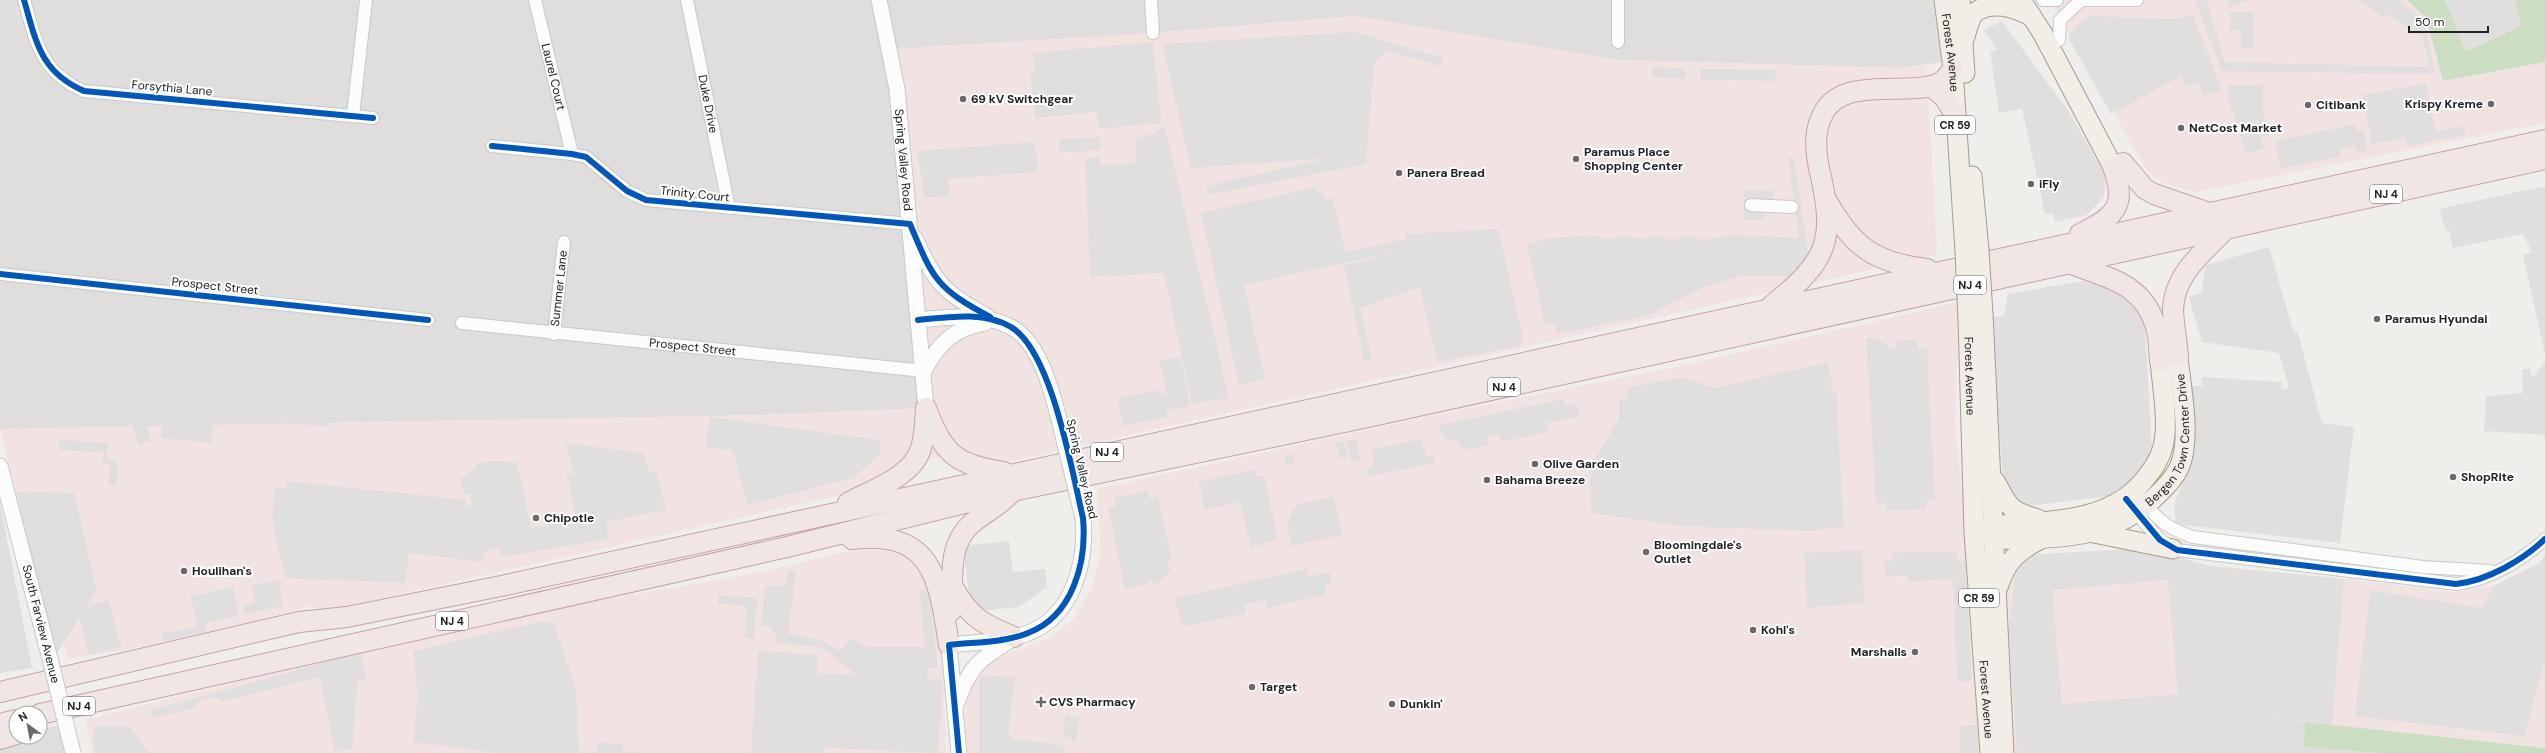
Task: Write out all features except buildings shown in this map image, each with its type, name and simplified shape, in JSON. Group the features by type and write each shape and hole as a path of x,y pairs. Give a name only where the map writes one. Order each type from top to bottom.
{"highway":[{"path":"1768,308 1797,285 1818,261 1825,246 1828,228 1827,200 1818,160 1815,137 1824,110 1847,93 1858,90 1931,86 1945,80 1952,69"},
{"path":"1931,86 1944,97 1954,113"},
{"name":"NJ 4","path":"48,712 117,698 332,647 787,547 1012,482 1768,308 2545,140"},
{"name":"NJ 4","path":"0,706 301,633 347,616 454,596 828,514 1368,417 2545,159"},
{"path":"2118,165 2154,194 2210,213"},
{"path":"2057,246 2097,226 2111,216 2120,199 2118,165"},
{"path":"1827,200 1849,235 1879,258 1903,266 1941,270"},
{"path":"2169,359 2175,294 2190,266 2228,228"},
{"path":"2069,263 2119,282 2130,288 2140,298 2157,328 2169,359"},
{"path":"926,408 939,441 948,452 968,463 1012,482 997,507 971,524 961,536 953,558 953,587 949,645"},
{"path":"828,514 885,484 913,464 921,449 926,408"},
{"path":"787,547 864,538 891,540 917,551 929,565 940,590 949,645"},
{"path":"953,587 965,607 979,621 1014,637"},
{"path":"0,692 299,622 347,616"},
{"path":"48,725 117,698"}],"main road":[{"name":"Forest Avenue","path":"1944,0 1952,69 1954,113 1972,251"},
{"name":"Forest Avenue","path":"1960,0 1976,316 1993,478 1995,594 2004,753"},
{"path":"1963,40 1973,14 1988,5 2030,4"},
{"path":"2030,4 2059,40 2118,165"},
{"path":"2030,4 2118,165"},
{"name":"Forest Avenue","path":"1976,316 1974,533 1990,753"},
{"name":"Bergen Town Center Drive","path":"1974,533 2044,529 2091,532 2106,529 2136,502 2162,450 2169,359"},
{"path":"1993,478 2006,503 2016,513 2044,529 2014,555 2005,568 1995,594"},
{"name":"Bergen Town Center Drive","path":"2044,529 2136,502"},
{"path":"2091,532 2173,549"}],"street":[{"name":"Forsythia Lane","path":"24,0 36,43 48,66 59,77 84,91 373,118"},
{"path":"353,115 366,0"},
{"name":"Laurel Court","path":"535,0 572,154"},
{"name":"Duke Drive","path":"687,0 729,208"},
{"name":"Spring Valley Road","path":"879,0 897,89 924,371 926,408"},
{"path":"1151,0 1153,33"},
{"path":"1618,0 1618,42"},
{"path":"2043,0 2057,0"},
{"path":"2059,40 2060,20 2081,0"},
{"path":"2085,0 2137,0"},
{"name":"Trinity Court","path":"492,146 572,154 595,163 627,191 640,198 729,208 910,224"},
{"path":"1751,205 1792,207"},
{"path":"910,224 931,272 940,286 956,298 998,322"},
{"name":"Summer Lane","path":"554,334 564,242"},
{"name":"Prospect Street","path":"0,274 428,320"},
{"name":"Spring Valley Road","path":"918,320 958,316 998,322 1017,330 1035,354 1049,388 1066,448 1083,518 1084,536 1080,568 1066,601 1045,624 1032,631 1014,637 949,645"},
{"path":"924,371 939,347 952,334 966,327 998,322"},
{"name":"Prospect Street","path":"462,323 554,334 924,371"},
{"name":"South Farview Avenue","path":"0,466 21,542 73,753"},
{"path":"2136,502 2160,540 2173,549 2456,584 2469,583 2499,570 2536,548 2545,539"},
{"path":"2136,502 2170,529 2193,537 2423,567 2483,572 2499,570"},
{"path":"954,712 964,682 971,669 982,659 1014,637"},
{"path":"949,645 959,753"}],"shaded area":[{"path":"0,0 1933,0 1942,62 1903,68 1618,60 1356,16 1153,33 926,408 761,415 0,429"},
{"path":"2050,0 2407,0 2426,18 2443,81 2545,62 2545,123 2196,192 2164,184 2145,168"},
{"path":"2195,0 2206,0 2225,62 2430,67 2423,37 2388,14 2383,17 2359,0 2398,0 2419,17 2427,32 2435,74 2222,71"},
{"path":"2228,0 2248,0 2230,7"},
{"path":"2445,0 2514,0 2521,26 2465,51"},
{"path":"2230,12 2254,12 2253,48 2241,48 2241,31 2230,30"},
{"path":"2193,15 2222,91 2203,95 2198,83 2187,86 2181,76 2111,114 2068,37 2075,27 2087,17 2093,16 2171,19"},
{"path":"1356,16 1618,60 1903,68 1927,66 1937,255 1007,462 958,451 900,470 836,496 324,611 311,606 181,640 69,659 63,644 97,590 74,493 16,492 0,429 761,415 926,408 889,49 1153,33"},
{"path":"2002,21 2069,112 2106,176 2104,197 2087,215 2055,222 2053,213 2045,214 2022,109 1999,113 1990,51 1997,50 1984,30"},
{"path":"1355,32 1443,58 1440,66 1388,51 1374,63 1366,164 1207,195 1207,186 1329,158 1191,168 1162,44"},
{"path":"1153,42 1161,123 1099,129 1097,112 1035,118 1030,73 1035,72 1033,53"},
{"path":"1653,67 1686,69 1685,79 1652,77"},
{"path":"1701,69 1776,70 1775,81 1701,80"},
{"path":"2426,83 2435,132 2463,126 2465,135 2407,146 2406,138 2372,144 2363,95"},
{"path":"2228,85 2263,85 2263,112 2270,135 2261,138 2264,148 2246,154 2228,98"},
{"path":"2355,124 2356,131 2363,130 2367,151 2358,153 2356,146 2339,149 2341,156 2281,169 2275,141"},
{"path":"1165,128 1229,398 1192,404 1164,273 1090,277 1085,158 1100,157 1101,165 1137,163 1135,138 1157,133 1156,130"},
{"path":"1100,137 1101,150 1060,153 1059,139"},
{"path":"1035,142 1038,172 948,179 949,196 925,198 917,151"},
{"path":"1794,157 1809,260 1800,272 1793,267 1792,276 1740,276 1705,287 1646,316 1556,334 1554,324 1545,325 1527,245 1545,239 1585,235 1586,238 1594,236 1607,239 1626,235 1641,239 1658,236 1672,240 1689,236 1703,240 1731,235 1799,238 1788,158"},
{"path":"1316,187 1318,194 1322,193 1324,199 1333,197 1345,252 1406,239 1406,234 1498,229 1523,336 1520,346 1437,362 1420,287 1360,308 1372,361 1364,361 1344,266 1397,251 1244,285 1265,379 1239,385 1201,213"},
{"path":"2540,187 2545,188 2545,354 2523,255 2532,252 2523,234 2453,248 2449,230 2446,231 2439,209"},
{"path":"1773,190 1774,199 1765,200 1765,220 1744,220 1744,191"},
{"path":"2269,247 2293,330 2298,333 2322,423 2354,427 2340,543 2176,524 2174,505 2188,467 2190,386 2202,386 2202,377 2282,382 2281,390 2289,388 2279,353 2202,342 2189,297 2201,293 2206,265"},
{"path":"2082,281 2099,284 2125,297 2137,310 2145,325 2152,450 2139,476 2108,496 2021,507 2004,488 1990,317 2004,316 2008,294"},
{"path":"1959,302 1955,423 1968,551 2027,555 2143,548 2211,566 2357,580 2452,592 2493,586 2538,564 2545,556 2545,748 2344,727 2195,707 2195,753 968,753 965,721 967,696 970,685 987,661 1050,638 1074,619 1093,585 1101,554 1097,489 1435,415 1671,368"},
{"path":"1866,338 1876,338 1893,350 1896,348 1896,341 1917,340 1918,349 1927,348 1935,501 1926,501 1926,509 1887,511 1886,503 1876,503"},
{"path":"1181,357 1190,406 1166,410 1167,417 1123,426 1118,398 1158,390 1159,395 1166,393 1160,361"},
{"path":"1827,362 1832,382 1831,391 1836,390 1844,527 1808,531 1679,526 1592,513 1589,470 1619,418 1619,399 1628,398 1626,388 1682,377 1715,388"},
{"path":"2545,362 2545,435 2484,431 2486,396 2523,393 2522,370 2530,368 2532,378"},
{"path":"174,398 329,413 327,427 172,411"},
{"path":"1563,399 1565,406 1577,404 1580,417 1547,423 1549,432 1502,442 1500,434 1488,437 1489,445 1462,450 1460,443 1443,437 1439,425"},
{"path":"140,407 152,441 139,445 127,411"},
{"path":"710,417 879,440 881,454 853,478 747,505 733,451 705,447"},
{"path":"163,420 213,425 211,443 161,438"},
{"path":"1357,439 1360,460 1351,462 1347,441"},
{"path":"1422,439 1426,457 1434,456 1435,463 1367,477 1366,469 1374,467 1371,449"},
{"path":"60,440 108,443 107,460 118,461 116,485 109,485 110,464 103,463 103,452 59,450"},
{"path":"1344,441 1347,457 1339,458 1336,443"},
{"path":"566,443 643,453 649,472 656,471 666,510 606,522 608,539 502,557 499,548 486,550 482,562 409,553 405,583 285,578 272,518 275,489 286,488 287,481 466,500 467,507 471,506 471,494 464,495 460,479 468,475 477,464 490,461 517,462 531,528 576,520 567,474 573,473"},
{"path":"1290,453 1294,455 1296,459 1294,463 1290,465 1286,463 1284,459 1286,455"},
{"path":"1254,469 1256,477 1264,476 1278,539 1251,548 1240,502 1205,510 1199,482"},
{"path":"1148,491 1150,499 1158,497 1172,561 1165,564 1171,570 1155,585 1149,579 1146,584 1125,589 1108,508 1116,506 1114,498"},
{"path":"16,492 74,492 97,590 51,663"},
{"path":"1334,496 1342,535 1291,546 1287,522 1295,507 1302,503"},
{"path":"0,503 32,668 0,673"},
{"path":"1009,541 1013,572 1045,569 1047,587 1019,607 971,612 963,546"},
{"path":"2143,548 2211,566 2344,579 2332,725 2194,707 2195,753 2017,753 2009,630 2016,569 2027,555","holes":["2168,580 2178,694 2062,704 2052,590"]},
{"path":"859,549 904,552 924,571 943,648 946,753 93,753 86,720 324,659 448,631 579,604 751,574"},
{"path":"1862,550 1864,603 1807,608 1804,553"},
{"path":"1956,551 1957,561 1965,561 1972,681 1957,682 1953,579 1908,582 1908,576 1885,577 1884,562 1892,561 1892,553"},
{"path":"2545,556 2545,660 2524,736 2355,716 2370,590 2483,608 2493,586 2538,564"},
{"path":"1307,569 1308,577 1330,572 1332,585 1325,587 1326,595 1267,608 1265,600 1245,604 1246,613 1183,627 1174,598"},
{"path":"788,570 796,572 788,634 822,640 839,651 852,638 866,647 925,647 920,590 929,590 938,669 927,668 928,680 943,681 938,753 825,748 824,753 751,753 758,651 818,655 817,673 857,675 821,647 776,643 777,637 768,626 761,625 765,586 785,585"},
{"path":"278,580 283,606 245,614 243,606 255,603 252,585"},
{"path":"233,587 239,616 205,623 207,632 163,641 162,634 197,626 191,596"},
{"path":"718,595 757,598 754,638 745,637 747,606 718,604"},
{"path":"109,600 121,647 89,655 77,609"},
{"path":"542,621 554,623 576,688 579,753 500,753 413,742 418,696 413,651"},
{"path":"361,652 366,679 357,681 353,749 335,752 320,677 222,702 216,697 199,701 194,708 152,718 153,710"},
{"path":"1015,676 1008,735 1012,739 1062,745 1065,746 1064,753 979,753 979,677"},
{"path":"2194,707 2305,722 2304,747 2380,753 2195,753"},
{"path":"1066,714 1080,719 1076,742 1063,736"},
{"path":"66,723 73,753 0,753 0,741 8,739 8,745 48,745 48,728"},
{"path":"1978,725 1978,753 1960,753 1960,726"},
{"path":"94,726 130,727 149,753 94,753"},
{"path":"597,742 623,745 623,751 640,753 596,753"}],"green space":[{"path":"2407,0 2445,0 2466,51 2521,26 2514,0 2545,0 2545,62 2443,81 2426,18"},
{"path":"2305,722 2545,748 2545,753 2380,753 2304,747"}],"cycle path":[{"path":"24,0 32,29 42,54 49,65 58,75 84,91 373,118"},
{"path":"492,146 572,154 586,157 627,191 646,200 910,224 925,258 938,280 958,298 990,317"},
{"path":"0,274 428,320"},
{"path":"918,320 966,316 989,319 1011,327 1025,340 1038,360 1049,386 1066,444 1083,518 1084,535 1079,569 1074,586 1066,601 1056,614 1043,625 1028,633 1009,639 949,645 959,753"},
{"path":"2126,499 2160,540 2177,550 2456,584 2480,579 2504,568 2515,562 2545,539"}],"place":[{"name":"69 kV Switchgear","path":"963,99"},
{"name":"Krispy Kreme","path":"2491,104"},
{"name":"Citibank","path":"2308,105"},
{"name":"NetCost Market","path":"2181,128"},
{"name":"Paramus Place Shopping Center","path":"1576,159"},
{"name":"Panera Bread","path":"1399,173"},
{"name":"iFly","path":"2031,184"},
{"name":"Paramus Hyundai","path":"2377,319"},
{"name":"Olive Garden","path":"1535,464"},
{"name":"ShopRite","path":"2453,477"},
{"name":"Bahama Breeze","path":"1487,480"},
{"name":"Chipotle","path":"536,518"},
{"name":"Bloomingdale's Outlet","path":"1646,552"},
{"name":"Houlihan's","path":"184,571"},
{"name":"Kohl's","path":"1753,630"},
{"name":"Marshalls","path":"1915,652"},
{"name":"Target","path":"1252,687"},
{"name":"CVS Pharmacy","path":"1041,702"},
{"name":"Dunkin'","path":"1392,704"}]}
